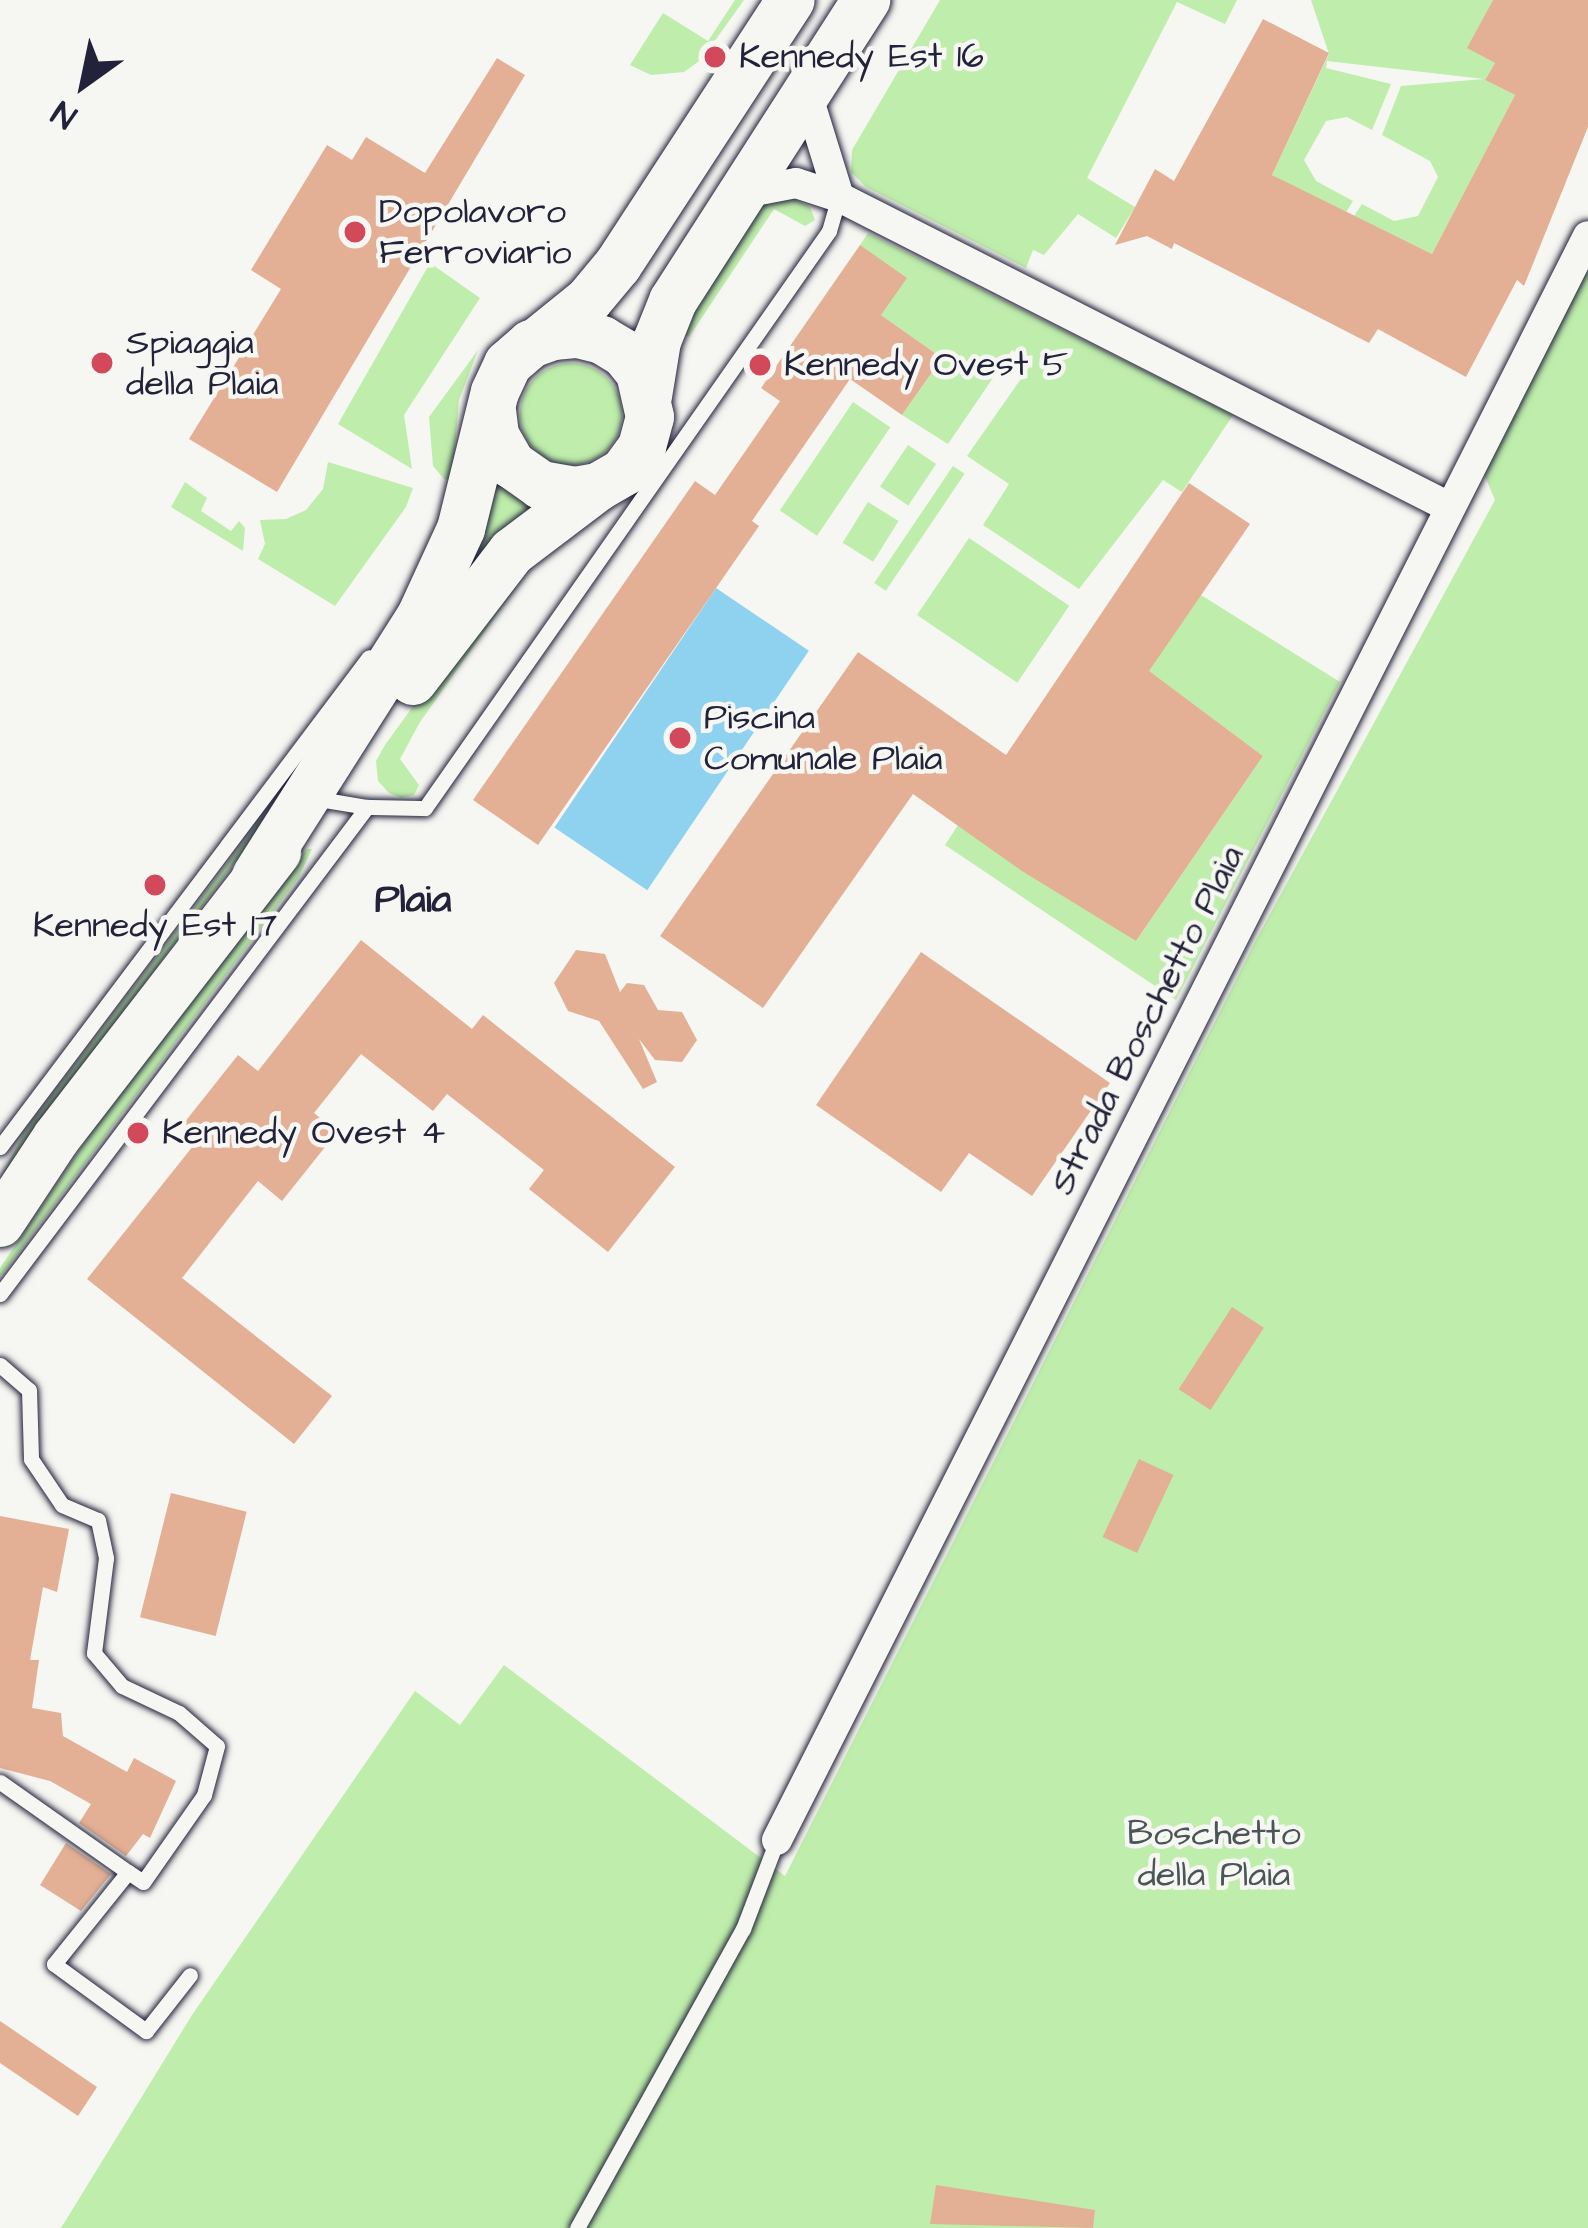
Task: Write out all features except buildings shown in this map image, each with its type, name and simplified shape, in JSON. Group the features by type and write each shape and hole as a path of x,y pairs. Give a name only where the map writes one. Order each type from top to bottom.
{"main road":[{"path":"0,1223 57,1137 256,876 399,652 461,529 508,364 588,302 618,265 791,0"},
{"path":"648,396 657,340 673,301 866,0"},
{"path":"256,876 346,804 512,552 624,472 643,447 650,417 640,373 613,346 578,334 541,339"},
{"path":"492,412 505,456 530,480 563,491 598,487"}],"street":[{"path":"808,97 839,197"},
{"path":"744,194 796,183 839,197 1449,507"},
{"name":"Strada Boschetto Plaia","path":"777,1840 1588,236"}],"lane":[{"path":"0,1294 346,804 425,808 829,231 839,197"},
{"path":"391,630 446,560"},
{"path":"0,1147 377,647"},
{"path":"0,1365 29,1390 31,1459 62,1504 98,1520 106,1558 94,1653 122,1686 179,1713 217,1746 204,1795 143,1882 0,1782"},
{"path":"578,2228 742,1929 777,1840"},
{"path":"128,1872 54,1964 146,2031 190,1975"}],"green space":[{"path":"735,0 744,0 702,59 684,72 651,75 630,65 663,13 708,41"},
{"path":"940,0 1237,0 1225,24 1177,2 1087,178 1135,207 1116,238 1078,214 1044,255 1033,250 1026,268 866,187 851,172 852,150"},
{"path":"1311,0 1493,0 1468,48 1495,63 1485,80 1515,95 1432,254 1362,220 1353,234 1345,231 1333,225 1339,211 1272,175 1329,54","holes":["1327,61 1484,79 1401,86 1382,135 1430,161 1438,177 1418,216 1394,221 1362,204 1346,228 1339,224 1353,201 1316,181 1304,160 1326,121 1347,117 1372,130 1391,84 1326,68"]},
{"path":"787,196 810,207 815,220 805,226 774,209 689,337 680,333 761,204"},
{"path":"868,233 1233,415 1182,492 1163,480 1079,589 983,525 1009,484 967,456 1032,363 1012,350 948,444 902,415 942,358 881,315 860,245"},
{"name":"Boschetto della Plaia","path":"1588,261 1588,2228 61,2228 192,2015 415,1691 460,1725 504,1665 785,1876 1257,938 1495,500 1481,467"},
{"path":"430,263 480,298 404,415 412,469 338,424"},
{"path":"478,350 459,400 452,481 433,466 429,417"},
{"path":"571,363 590,367 607,378 618,395 622,414 618,433 607,450 590,461 571,465 552,461 535,450 524,433 520,414 524,395 535,378 552,367"},
{"path":"853,402 890,427 817,536 780,511"},
{"path":"908,445 936,464 908,505 880,486"},
{"path":"328,462 413,488 406,507 335,606 258,559 265,544 260,520 286,519 306,510 323,489"},
{"path":"953,466 965,474 886,591 874,583"},
{"path":"494,481 541,508 479,568 466,569"},
{"path":"185,482 207,498 201,511 231,531 239,521 245,528 243,551 171,507"},
{"path":"868,502 899,521 873,562 843,543"},
{"path":"969,538 1069,606 1017,683 917,615"},
{"path":"549,541 420,722 400,759 419,785 414,795 401,798 389,793 378,781 376,761 385,745 511,571"},
{"path":"1201,595 1340,682 1176,1000 945,845 958,825 1136,941 1263,756 1170,687 1092,743"},
{"path":"306,759 303,770 0,1179 24,1132"},
{"path":"307,849 312,849 299,877 0,1277 0,1268 90,1134"}],"water":[{"name":"Piscina Comunale Plaia","path":"716,588 809,651 647,890 554,828"}],"place":[{"name":"Kennedy Est 16","path":"715,57"},
{"name":"Dopolavoro Ferroviario","path":"355,232"},
{"name":"Spiaggia della Plaia","path":"102,363"},
{"name":"Kennedy Ovest 5","path":"760,365"},
{"name":"Piscina Comunale Plaia","path":"680,738"},
{"name":"Kennedy Est 17","path":"155,885"},
{"name":"Kennedy Ovest 4","path":"138,1133"}],"district":[{"name":"Plaia","path":"413,901"}]}
